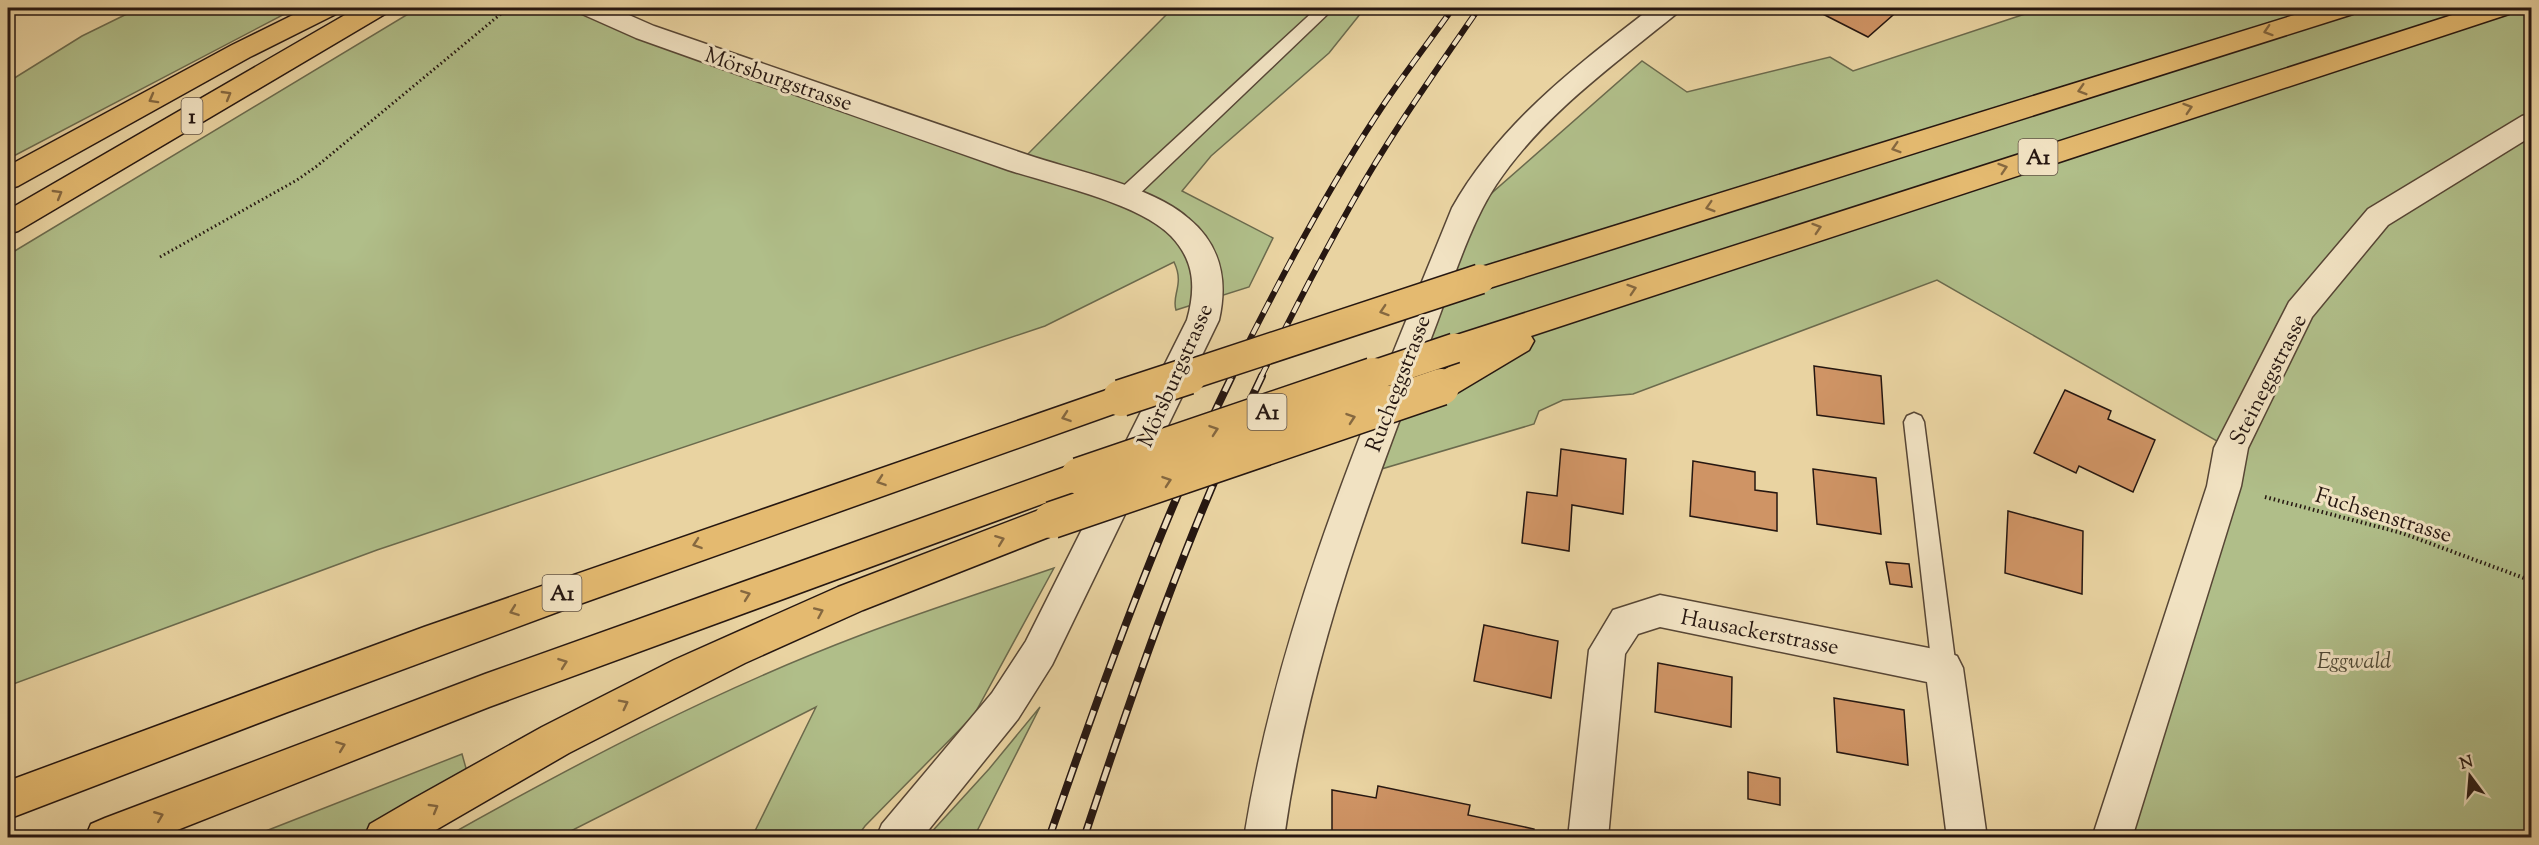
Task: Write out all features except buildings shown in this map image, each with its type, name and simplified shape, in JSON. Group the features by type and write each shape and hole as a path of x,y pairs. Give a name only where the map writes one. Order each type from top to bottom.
{"main road":[{"name":"1","path":"8,179 242,51 327,8"},
{"name":"1","path":"8,223 376,8"},
{"name":"A1","path":"8,800 193,728 654,560 1121,398 1480,279 2344,8"},
{"name":"A1","path":"105,837 485,691 1079,476 1576,307 2500,8"},
{"path":"384,837 471,786 621,705 732,651 844,602 1052,520 1441,387 1576,307"}],"street":[{"name":"Mörsburgstrasse","path":"591,8 645,32 1020,163 1151,206 1169,216 1197,247 1206,265 1210,283 1209,303 1203,320 1039,653 1005,706 896,837"},
{"name":"Rucheggstrasse","path":"1264,837 1272,784 1289,705 1326,579 1361,475 1467,208 1497,159 1527,126 1667,8"},
{"name":"Steineggstrasse","path":"2112,837 2224,486 2231,448 2300,310 2378,217 2532,123"},
{"name":"Hausackerstrasse","path":"1588,837 1607,650 1626,622 1660,610 1944,668"},
{"path":"1944,668 1967,837"}],"lane":[{"path":"1125,196 1326,8"},
{"path":"1914,422 1944,668"}],"path":[{"path":"160,257 297,180 317,166 508,8"},
{"name":"Fuchsenstrasse","path":"2224,486 2402,533 2532,581"}],"green space":[{"path":"139,8 296,8 8,159 8,82 82,36"},
{"path":"418,8 591,8 1020,162 1173,8 1365,8 1329,53 1211,156 1182,191 1273,238 1249,287 1176,310 1178,277 1174,262 1045,326 377,550 8,686 8,255"},
{"name":"Eggwald","path":"2023,8 2531,8 2531,837 2112,837 2231,449 1937,280 1633,394 1563,400 1539,411 1534,424 1361,475 1461,220 1642,61 1687,92 1830,57 1853,71 2025,14"},
{"path":"1054,568 974,715 865,826 857,837 752,837 816,707 559,837 444,838 597,755 754,679 885,626"},
{"path":"1040,707 974,837 927,837 989,769"},
{"path":"462,754 471,786 384,837 248,838"}],"railway":[{"path":"1231,377 1323,202 1386,101 1453,8"},
{"path":"1261,377 1340,224 1367,178 1413,104 1479,8"},
{"path":"1049,838 1133,604 1180,489 1232,376"},
{"path":"1084,838 1165,604 1211,489 1262,376"}]}
